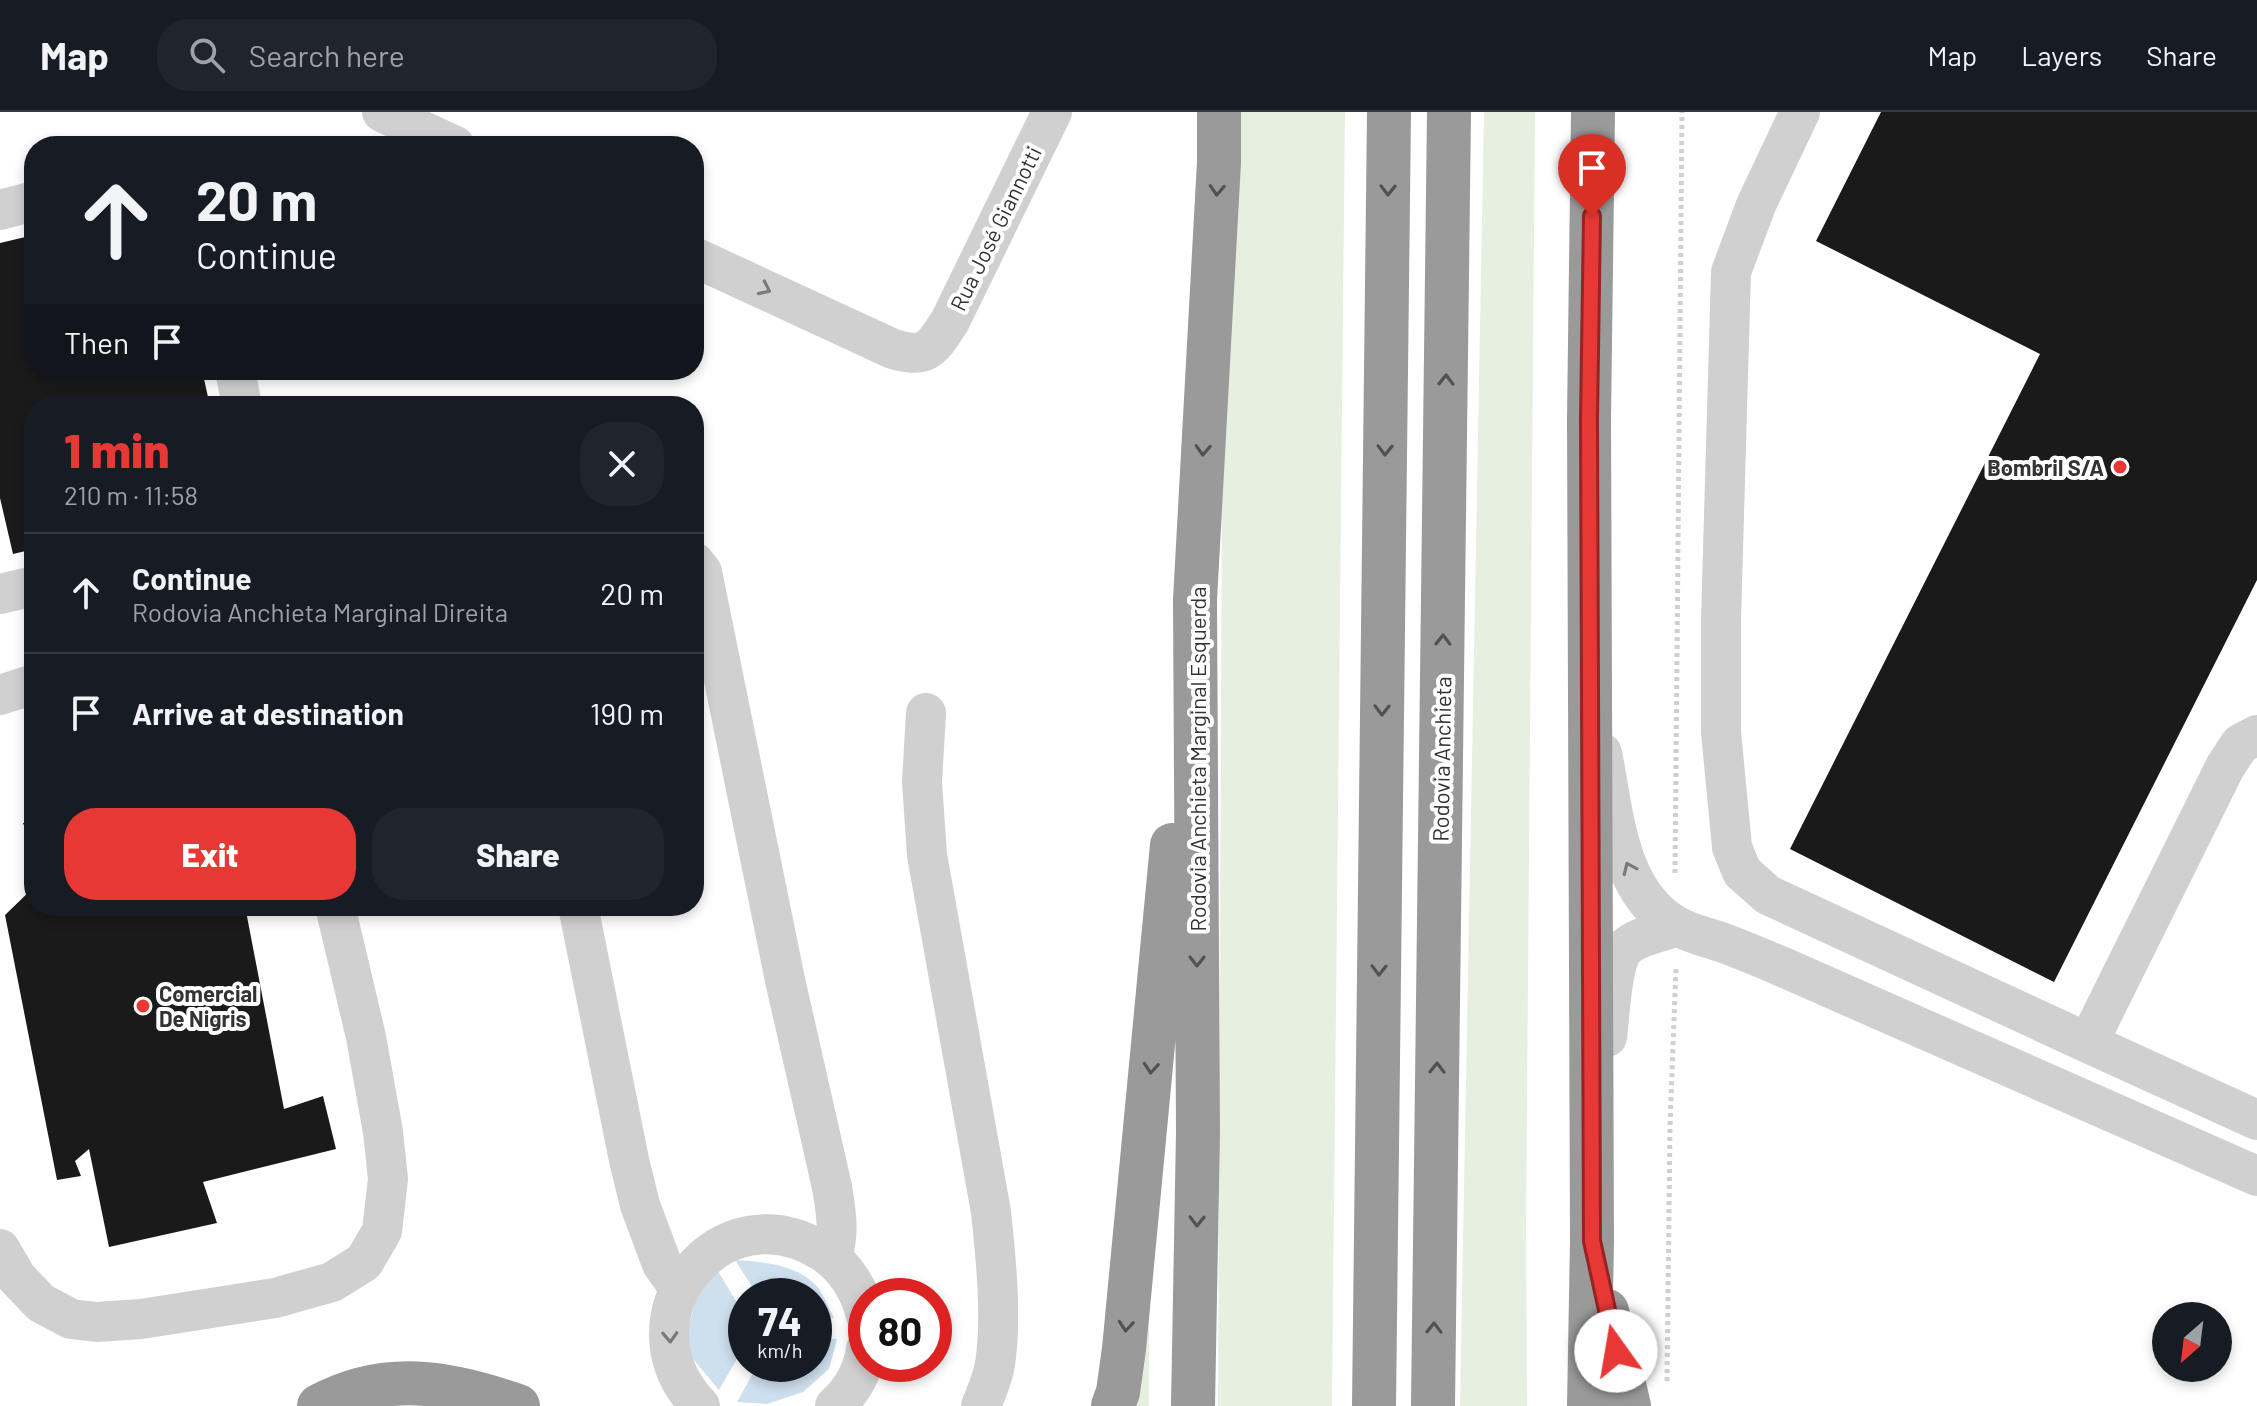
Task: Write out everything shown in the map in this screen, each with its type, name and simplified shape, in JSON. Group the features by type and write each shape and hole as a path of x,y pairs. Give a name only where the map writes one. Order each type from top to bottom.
{"highway":[{"name":"Rodovia Anchieta Marginal Esquerda","path":"1193,1406 1198,1132 1195,600 1219,162 1219,112"},
{"path":"1374,1406 1389,112"},
{"name":"Rodovia Anchieta","path":"1433,1406 1449,112"},
{"path":"1589,1406 1592,1241 1589,419 1593,112"},
{"path":"1113,1406 1124,1349 1195,600"},
{"path":"1592,1241 1648,1398"},
{"path":"319,1406 350,1391 403,1383 461,1389 518,1406"}],"street":[{"path":"382,112 438,130"},
{"name":"Rua José Giannotti","path":"704,262 893,349 911,354 925,351 936,342 950,321 1052,112"},
{"path":"1800,112 1756,205 1731,272 1721,620 1721,732 1732,847 1742,872 1768,895 2257,1120"},
{"path":"0,210 24,204"},
{"path":"704,582 785,980 832,1187 838,1219 837,1241 832,1257"},
{"path":"0,594 24,588"},
{"path":"0,695 24,687"},
{"path":"1590,698 1625,863 1642,896 1656,913 1677,927 1785,968 2257,1176"},
{"path":"926,713 922,782 927,855 991,1212 996,1263 995,1365 981,1406"},
{"path":"2088,1043 2225,767 2240,744 2257,735"},
{"path":"0,1249 17,1278 41,1303 71,1319 97,1322 141,1319 275,1298 332,1282 364,1262 382,1231 388,1179 368,1050 337,916"},
{"path":"580,916 640,1205 662,1264 679,1288"},
{"path":"1591,1153 1614,975 1624,950 1639,940 1677,927"},
{"path":"700,1406 688,1394 677,1375 670,1353 668,1331 671,1309 679,1288 691,1270 707,1255 726,1243 747,1236 770,1234 792,1237 832,1257 850,1278"},
{"path":"835,1406 855,1382"}],"path":[{"path":"1648,1398 1670,1126 1677,927 1682,112"}],"shaded area":[{"path":"1237,112 1345,112 1332,1406 1218,1406 1222,476"},
{"path":"1484,112 1535,112 1527,1406 1460,1406"},
{"path":"1149,1315 1149,1406 1130,1406"}],"water":[{"path":"735,1260 780,1266 807,1278 746,1278"},
{"path":"715,1266 728,1288 728,1374 719,1390 689,1354 688,1329 699,1288"},
{"path":"832,1339 837,1339 832,1358"},
{"path":"748,1382 814,1382 803,1392 767,1404 737,1402"}],"building":[{"name":"Bombril S/A","path":"1881,112 2257,112 2257,580 2054,982 1790,849 2040,354 1816,241"},
{"path":"24,237 24,380 204,380 208,396 24,396 24,551 13,554 0,498 0,243"},
{"name":"Comercial De Nigris","path":"24,897 24,916 247,916 284,1109 323,1096 336,1149 203,1182 217,1223 109,1247 89,1149 75,1161 81,1176 57,1180 5,915"}],"place":[{"name":"Bombril S/A","path":"2120,467"},
{"name":"Comercial De Nigris","path":"143,1006"}],"route":[{"path":"1592,216 1589,419 1592,1241 1616,1351"}]}
